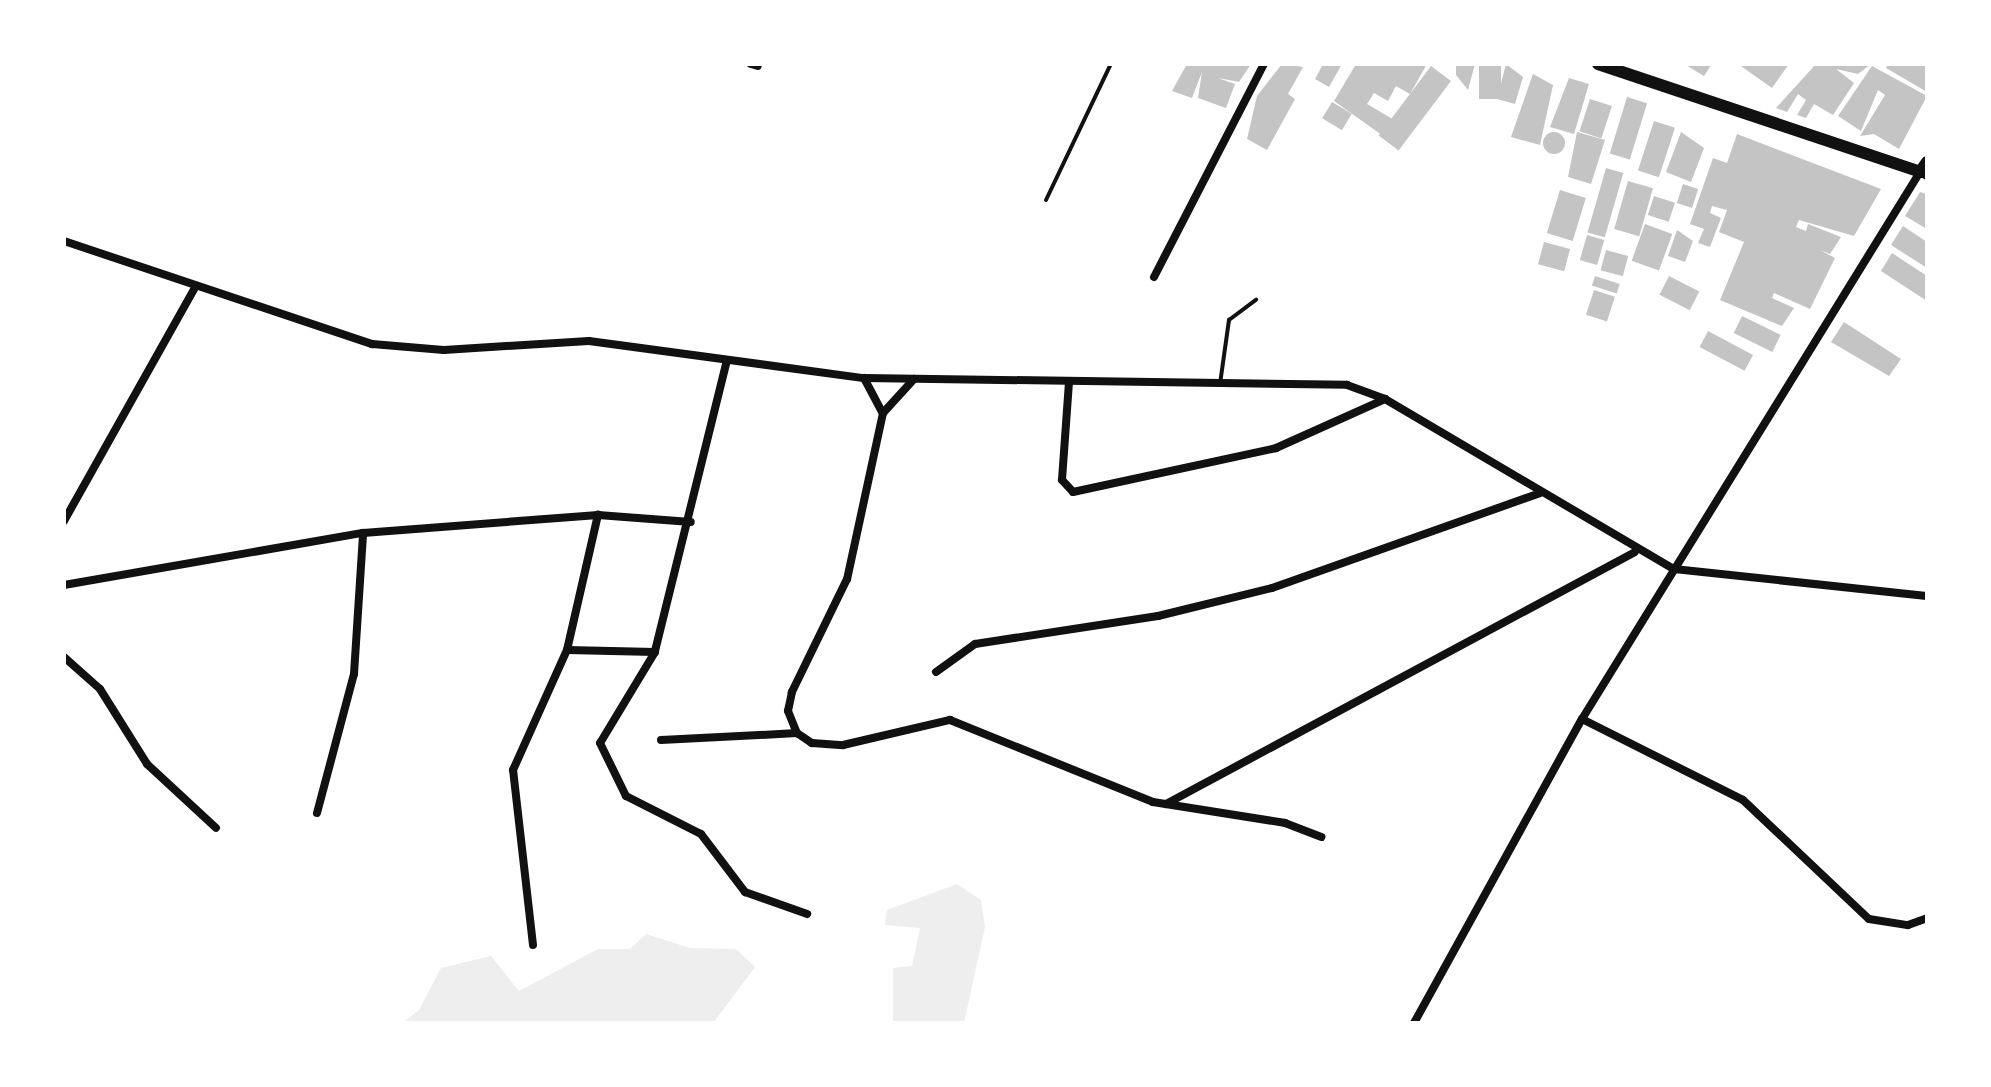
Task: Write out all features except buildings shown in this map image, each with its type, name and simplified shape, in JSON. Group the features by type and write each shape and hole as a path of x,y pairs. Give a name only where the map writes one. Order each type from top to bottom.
{"main road":[{"path":"1598,64 1925,170"}],"street":[{"path":"1154,277 1264,64"},
{"path":"1414,1023 1582,719 1925,170"},
{"path":"64,241 195,288 372,344 444,350 589,341 864,378 1219,386 1333,382 1385,399 1635,552 1674,569 1927,596"},
{"path":"64,521 195,288"},
{"path":"727,360 691,522 655,652 601,735 617,788 701,834 745,892 807,914"},
{"path":"864,378 883,413"},
{"path":"914,379 883,413 847,579 792,692 788,711 797,733 812,743 843,745 925,721 977,726 1165,804 1285,823 1321,837"},
{"path":"1069,382 1064,487 1073,492 1261,452 1385,399"},
{"path":"936,672 975,644 1158,616 1272,588 1540,493"},
{"path":"64,585 363,533 598,515 691,522"},
{"path":"533,945 513,770 567,650 598,515"},
{"path":"317,813 354,674 363,533"},
{"path":"1165,804 1635,552"},
{"path":"567,650 655,652"},
{"path":"64,657 100,689 147,764 216,828"},
{"path":"1582,719 1743,800 1869,919 1908,925 1927,918"},
{"path":"661,740 797,733"}],"lane":[{"path":"1046,200 1111,64"},
{"path":"1219,386 1229,320 1256,300"}],"shaded area":[{"path":"957,884 981,900 985,927 964,1023 893,1023 893,968 912,966 920,928 885,925 887,910"},
{"path":"646,934 690,948 736,949 755,967 713,1023 402,1023 419,1010 441,968 491,956 519,991 598,949 630,949"}]}
